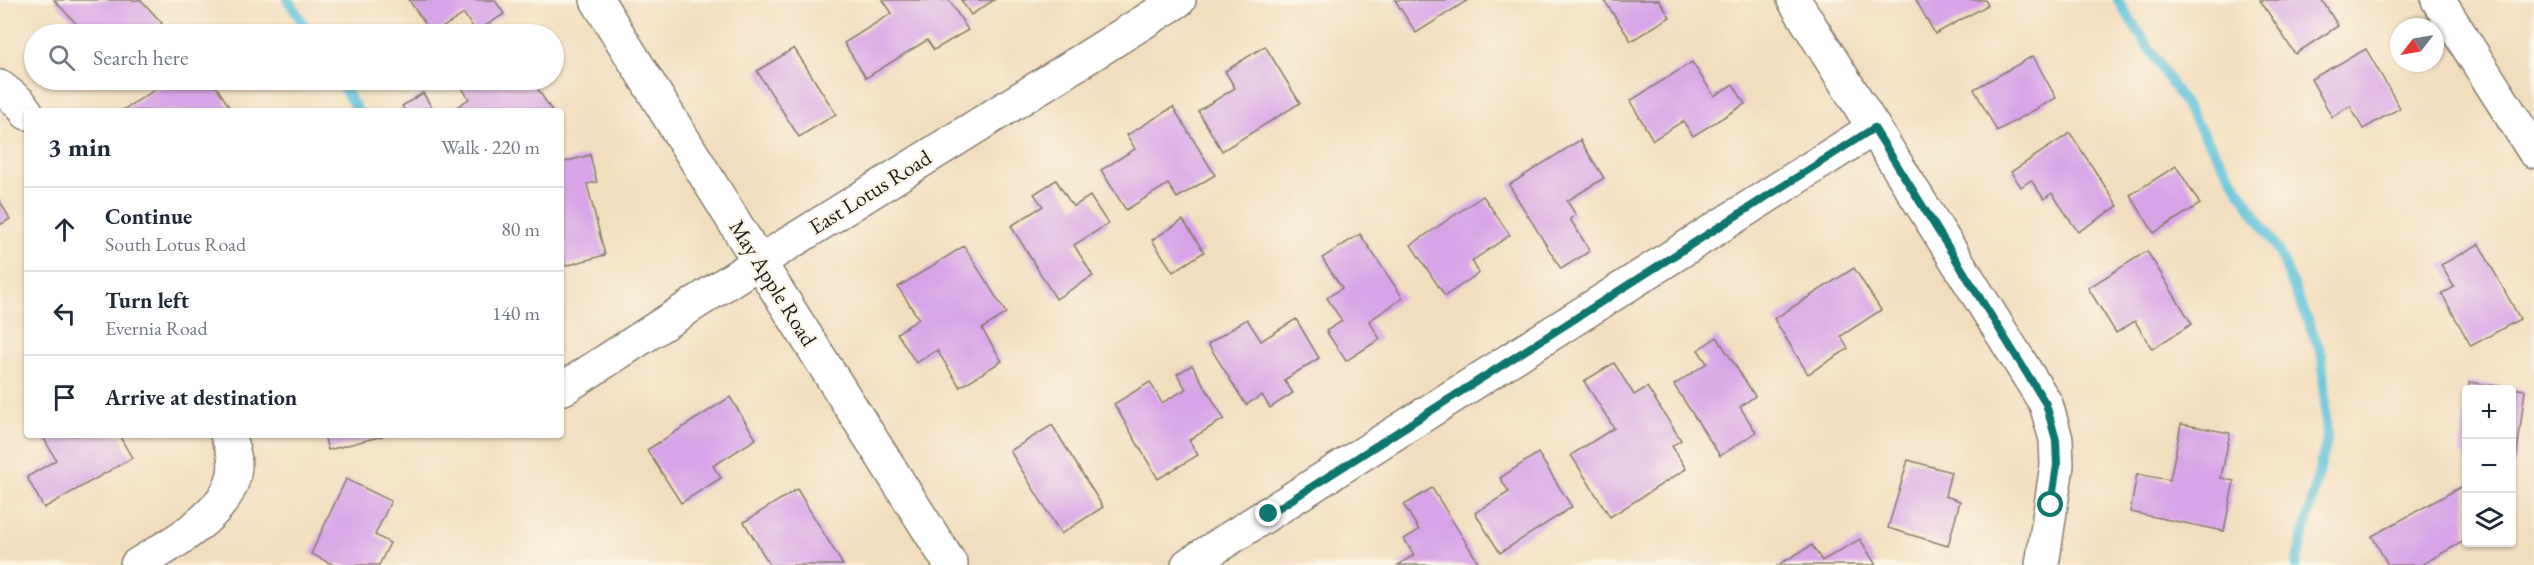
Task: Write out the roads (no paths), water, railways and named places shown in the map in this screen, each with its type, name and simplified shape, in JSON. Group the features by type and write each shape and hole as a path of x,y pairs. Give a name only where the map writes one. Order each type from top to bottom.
{"street":[{"name":"May Apple Road","path":"597,0 759,262 951,565"},
{"name":"East Lotus Road","path":"564,388 759,262 1179,0"},
{"path":"1794,0 2046,404 2056,440 2057,465 2042,565"},
{"path":"2438,0 2534,152"},
{"path":"0,87 24,109"},
{"path":"1188,565 1874,128"},
{"path":"136,565 197,527 219,506 234,478 233,446 229,438"}],"waterway":[{"path":"288,0 304,24"},
{"path":"2118,0 2279,252 2322,355 2327,439 2296,565"},
{"path":"344,90 356,108"}]}
